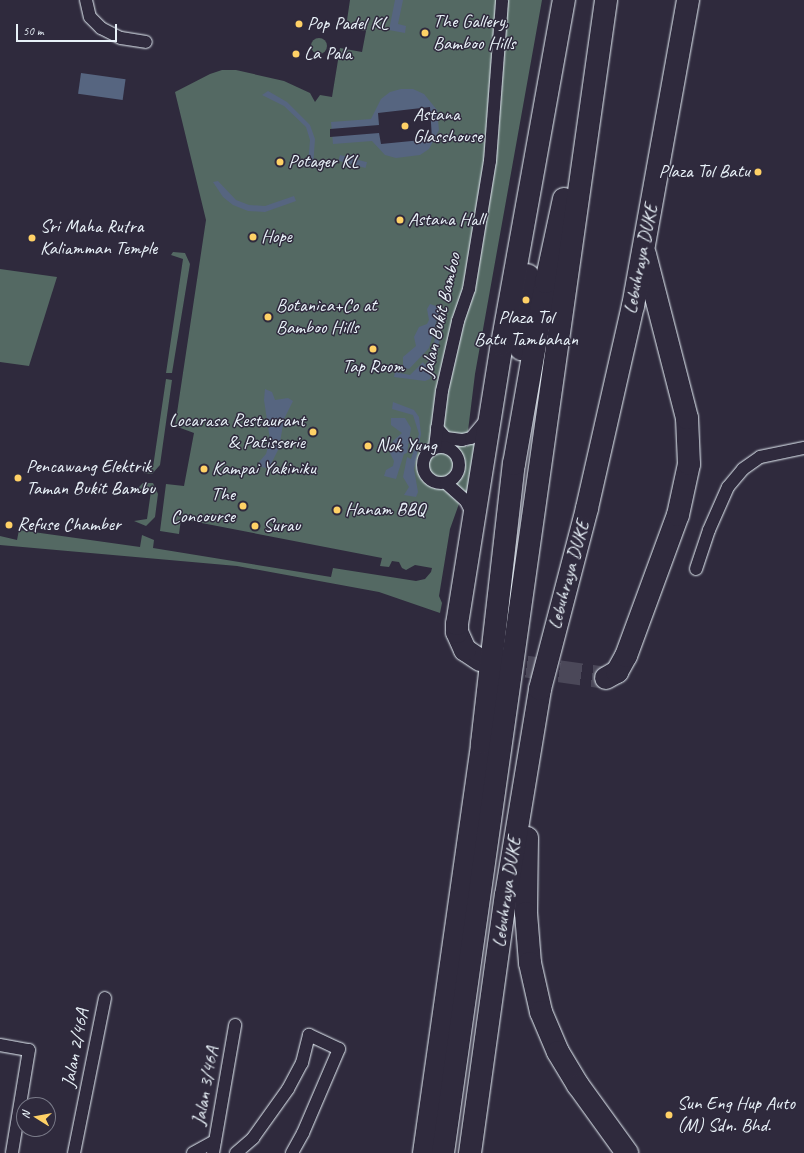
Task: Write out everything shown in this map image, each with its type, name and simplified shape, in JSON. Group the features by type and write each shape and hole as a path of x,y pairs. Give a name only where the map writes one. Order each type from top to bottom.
{"highway":[{"path":"480,660 465,650 457,632 473,515 564,0"},
{"name":"Lebuhraya DUKE","path":"443,1153 606,0"},
{"name":"Lebuhraya DUKE","path":"470,1153 519,809 540,690 587,508 644,248 688,0"},
{"path":"514,464 546,282 599,49"},
{"path":"424,1153 482,744 514,464 519,372 539,148"},
{"path":"606,678 617,672 626,656 678,515 689,464 687,418 644,248"},
{"path":"540,690 525,863 530,963 541,1012 558,1052 578,1085 627,1153"},
{"path":"412,1153 451,900 482,744"},
{"path":"448,1115 470,831"}],"street":[{"path":"86,0 90,17 101,28 121,38 146,42"},
{"name":"Jalan Bukit Bamboo","path":"435,448 445,378 458,321 469,289 490,161 502,0"},
{"path":"447,448 457,455 459,467 455,477 446,483 435,483 423,471 426,454 435,448 447,448 471,438 491,412"},
{"path":"437,428 446,438 462,440 471,438"},
{"path":"696,569 709,530 728,487 743,468 760,457 804,448"},
{"path":"446,483 466,501 473,515"},
{"name":"Jalan 2/46A","path":"74,1153 105,998"},
{"name":"Jalan 3/46A","path":"213,1153 235,1025"},
{"path":"236,1153 253,1138 288,1089 302,1063 309,1034 339,1049 292,1153"},
{"path":"0,1045 30,1050 12,1153"},
{"path":"193,1153 215,1141"}],"green space":[{"path":"350,0 542,0 475,374 466,447 480,435 469,495 458,486 460,501 450,529 439,596 442,603 440,613 379,592 237,566 0,545 0,536 17,540 19,530 140,547 142,535 154,540 153,548 331,577 333,568 416,581 425,579 431,572 432,568 415,565 406,570 402,568 399,562 392,561 389,567 380,566 382,558 181,519 179,534 160,531 166,484 184,486 194,433 175,426 206,220 175,92 210,74 222,70 236,70 284,81 310,93 315,102 320,95 332,97 340,48 362,52 366,31 346,27"},
{"path":"316,38 322,38 327,43 325,52 322,54 316,54 311,49 311,43"},
{"path":"173,252 185,253 190,264 172,373 166,373 183,259 171,255"},
{"path":"0,269 57,277 29,366 0,362"},
{"path":"166,379 172,380 160,465 152,474 144,473 140,467 153,467"},
{"path":"143,483 153,483 158,494 155,517 146,526 134,521 147,519 151,491 138,488"}],"water":[{"path":"395,0 403,0 398,24 406,26 405,33 389,30"},
{"path":"81,73 126,79 123,100 78,94"},
{"path":"401,89 413,89 424,94 437,110 439,130 429,149 420,155 396,158 385,155 372,141 333,144 331,122 371,119 381,99 390,92"},
{"path":"268,91 287,102 310,125 315,139 313,167 308,166 310,140 306,127 284,106 262,95"},
{"path":"340,155 367,162 365,168 338,161"},
{"path":"218,181 236,200 249,205 265,206 294,196 296,201 265,212 248,211 233,205 223,197 213,182"},
{"path":"430,304 436,306 439,312 429,348 409,369 403,368 403,357 416,346 414,337 419,327 427,324 429,320 427,309"},
{"path":"435,338 440,339 430,379 425,381 394,377 395,372 410,375 423,362 425,365 431,358"},
{"path":"265,389 272,392 275,400 288,398 293,401 284,419 279,448 270,466 266,468 262,467 259,462 266,454 270,440 264,400"},
{"path":"393,402 414,410 419,417 421,434 414,469 418,492 416,497 404,495 409,487 403,477 407,457 411,459 419,434 413,415 392,409"},
{"path":"391,418 405,418 411,428 407,453 404,454 396,479 384,476 386,470 393,466 394,461 390,453 393,441 402,433 391,425"}],"pier":[{"path":"430,107 432,139 381,144 379,133 330,137 330,129 379,125 378,113"}],"tunnel":[{"path":"494,662 606,678"}],"place":[{"name":"Pop Padel KL","path":"299,24"},
{"name":"The Gallery, Bamboo Hills","path":"425,33"},
{"name":"La Pala","path":"296,54"},
{"name":"Astana Glasshouse","path":"405,126"},
{"name":"Potager KL","path":"280,162"},
{"name":"Plaza Tol Batu","path":"758,172"},
{"name":"Astana Hall","path":"400,220"},
{"name":"Hope","path":"253,237"},
{"name":"Sri Maha Rutra Kaliamman Temple","path":"32,238"},
{"name":"Plaza Tol Batu Tambahan","path":"526,300"},
{"name":"Botanica+Co at Bamboo Hills","path":"268,317"},
{"name":"Tap Room","path":"373,349"},
{"name":"Locarasa Restaurant & Patisserie","path":"313,432"},
{"name":"Nok Yung","path":"368,446"},
{"name":"Kampai Yakiniku","path":"204,469"},
{"name":"Pencawang Elektrik Taman Bukit Bambu","path":"18,478"},
{"name":"The Concourse","path":"243,506"},
{"name":"Hanam BBQ","path":"337,510"},
{"name":"Refuse Chamber","path":"9,525"},
{"name":"Surau","path":"255,526"},
{"name":"Sun Eng Hup Auto (M) Sdn. Bhd.","path":"669,1115"}]}
